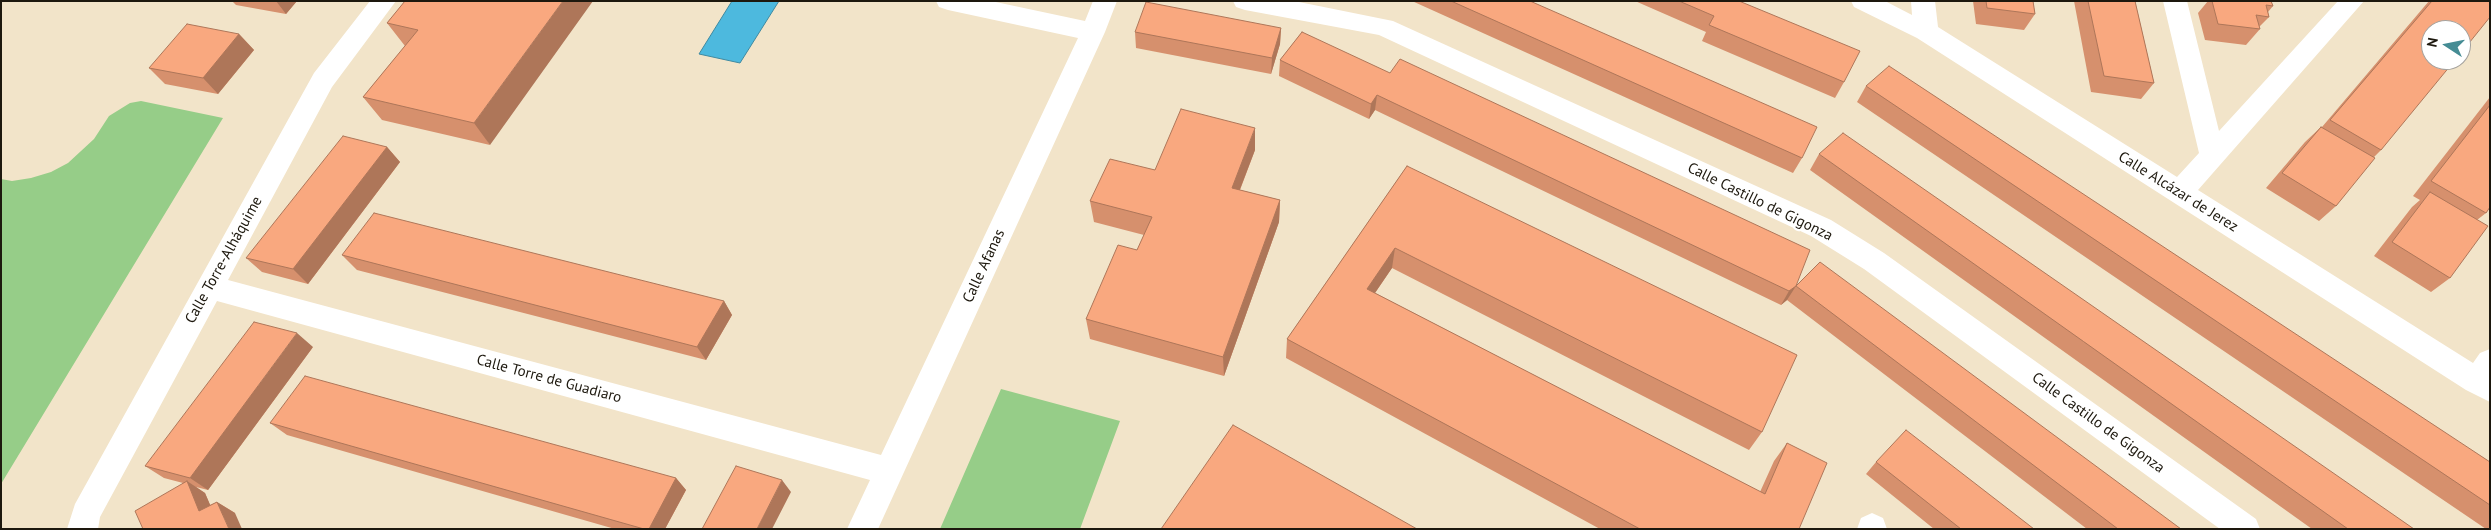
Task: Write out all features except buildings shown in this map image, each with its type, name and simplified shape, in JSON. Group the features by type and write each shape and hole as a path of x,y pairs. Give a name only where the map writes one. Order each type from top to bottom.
{"street":[{"name":"Calle Torre-Alháquime","path":"82,529 86,514 322,80 384,1"},
{"path":"948,1 1093,32"},
{"name":"Calle Afanas","path":"862,529 1093,32 1104,1"},
{"name":"Calle Castillo de Gigonza","path":"1245,1 1384,27 1821,228 1874,261 2245,529"},
{"name":"Calle Alcázar de Jerez","path":"1863,1 1926,32 2179,193 2485,377"},
{"path":"1923,1 1926,32"},
{"path":"2175,1 2212,154"},
{"path":"2179,193 2212,154 2352,1"},
{"name":"Calle Torre de Guadiaro","path":"209,287 889,471"}],"green space":[{"path":"141,101 223,118 1,484 1,179 12,181 31,178 51,172 68,163 94,139 109,116 130,103"},
{"path":"1001,389 1120,421 1080,529 940,529"}],"water":[{"path":"732,1 779,1 740,63 699,54"}]}
